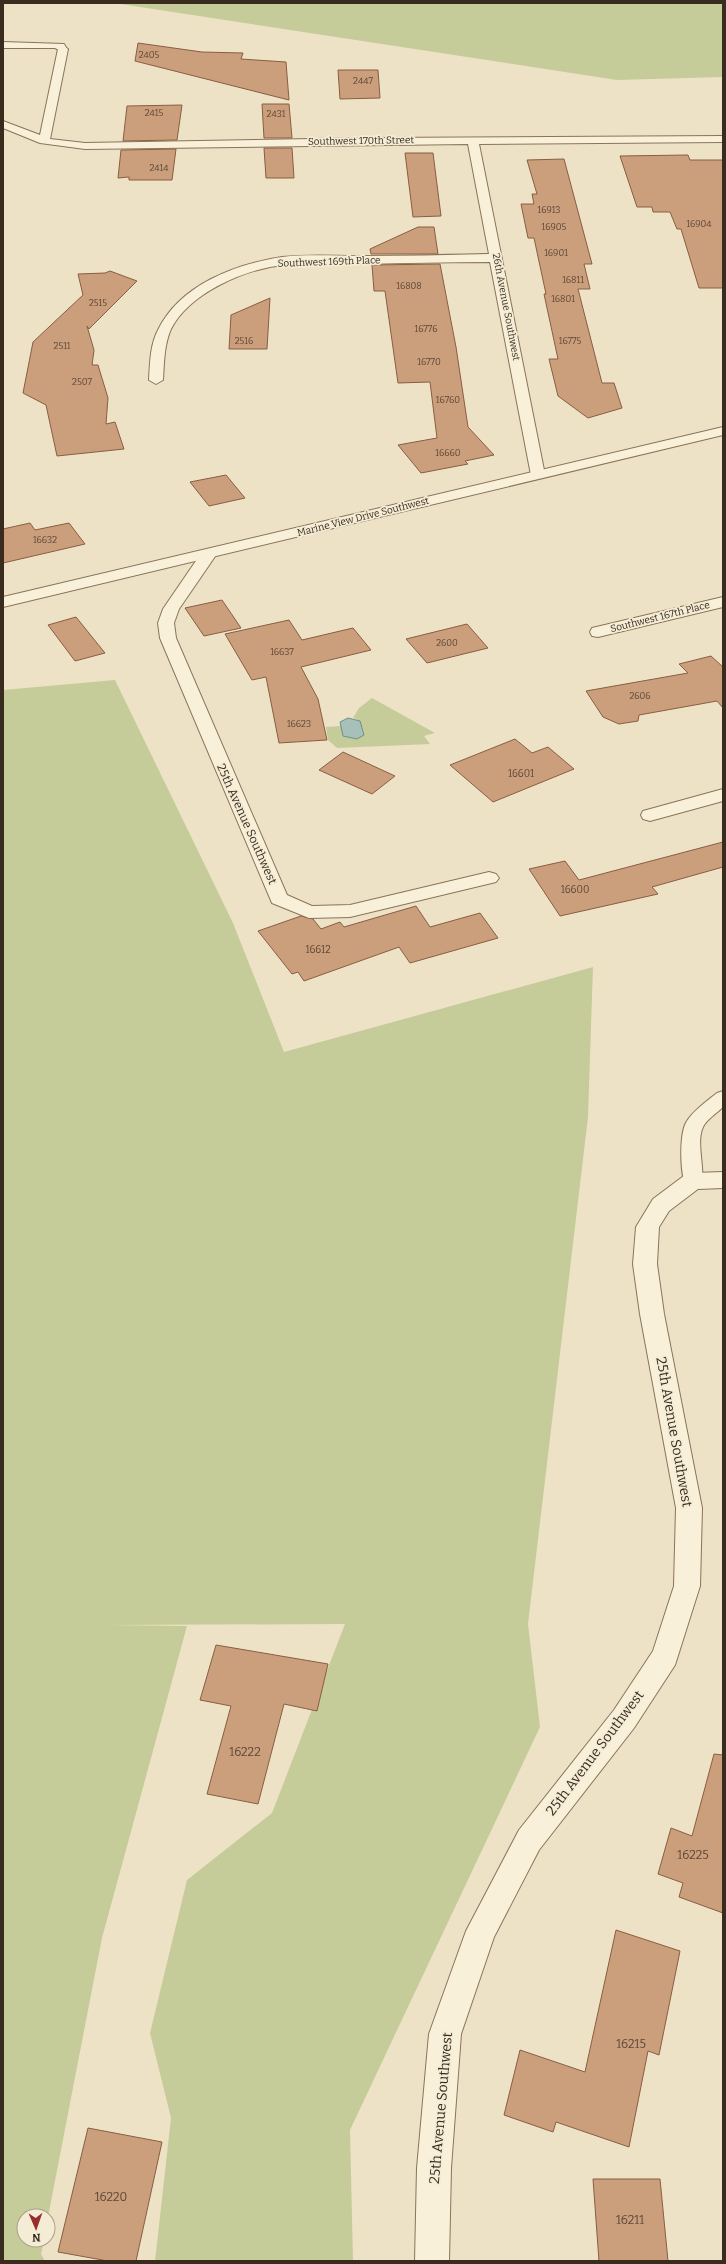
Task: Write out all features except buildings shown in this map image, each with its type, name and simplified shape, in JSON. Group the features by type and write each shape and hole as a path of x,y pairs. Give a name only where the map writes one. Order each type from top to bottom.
{"street":[{"path":"44,141 63,49"},
{"name":"Southwest 170th Street","path":"3,124 44,141 64,145 85,146 473,140 723,139"},
{"name":"26th Avenue Southwest","path":"473,140 538,475"},
{"name":"Southwest 169th Place","path":"156,380 155,364 162,333 171,317 204,286 228,275 257,266 283,261 497,258"},
{"name":"Marine View Drive Southwest","path":"3,602 208,555 723,431"},
{"name":"25th Avenue Southwest","path":"208,555 171,609 166,623 168,638 279,899 309,912 350,911 489,878"},
{"name":"Southwest 167th Place","path":"598,632 723,602"},
{"path":"650,815 723,795"},
{"path":"693,1181 723,1180"},
{"name":"25th Avenue Southwest","path":"432,2261 434,2168 445,2034 481,1931 529,1840 624,1719 665,1656 686,1586 689,1508 652,1314 645,1264 648,1227 661,1205 693,1181"}],"lane":[{"path":"3,45 55,45 61,46 63,49"},
{"path":"693,1181 690,1150 694,1124 723,1097"}],"green space":[{"path":"114,3 723,3 723,77 617,80"},
{"path":"115,680 233,923 284,1052 593,967 588,1117 528,1624 540,1727 350,2130 353,2261 155,2261 171,2118 150,2033 187,1880 272,1813 345,1624 105,1625 187,1626 102,1938 50,2208 16,2208 16,2248 42,2248 41,2254 45,2261 3,2261 3,690"},
{"path":"372,698 435,733 424,736 430,744 337,748 328,740 326,727 341,726 343,736 357,719 353,718 359,708"}],"water":[{"path":"348,718 360,721 364,735 357,739 343,736 340,722"}]}
